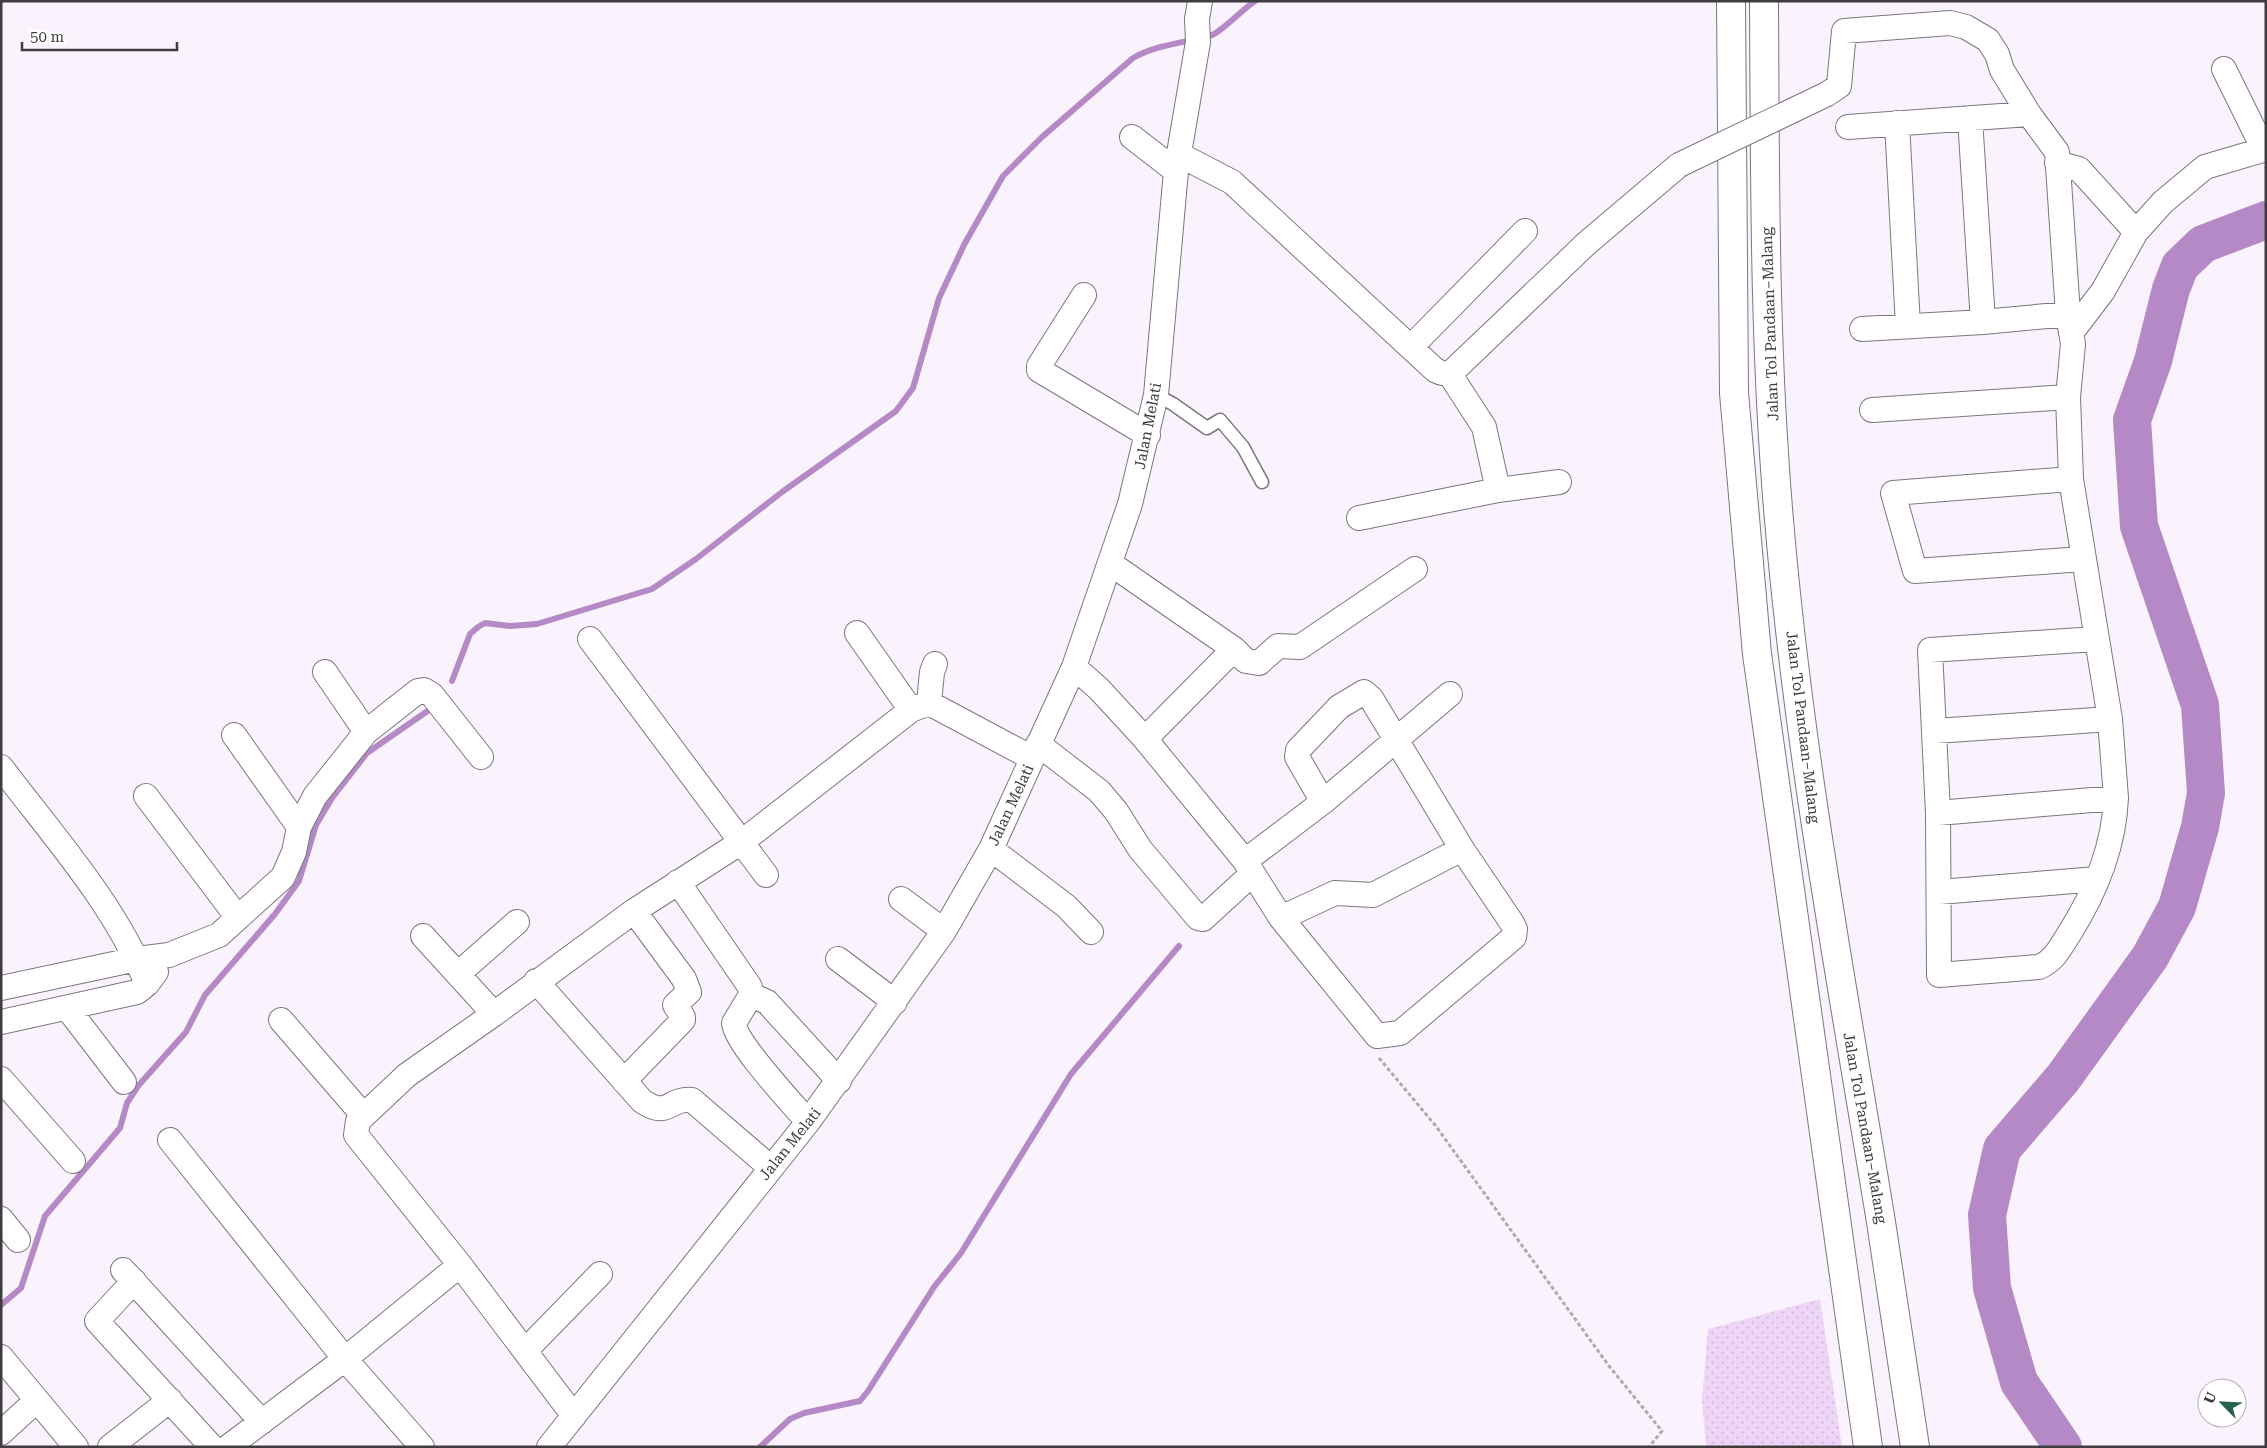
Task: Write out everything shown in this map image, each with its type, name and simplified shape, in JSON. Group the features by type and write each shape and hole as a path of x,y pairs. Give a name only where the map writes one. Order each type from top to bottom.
{"highway":[{"path":"1731,1 1734,393 1757,654 1868,1447"},
{"name":"Jalan Tol Pandaan–Malang","path":"1764,1 1765,203 1770,382 1779,520 1797,687 1824,888 1882,1225 1915,1447"}],"street":[{"name":"Jalan Melati","path":"549,1447 808,1122 944,931 990,849 1074,666 1111,564 1130,504 1148,435 1164,399 1177,162 1195,19"},
{"path":"1449,373 1587,244 1679,165 1840,86 1844,31 1950,24 1966,27 1988,40 1997,54 2002,70 2029,114 2056,152 2073,344 2068,396 2071,479 2110,719 2116,798 2115,820 2088,904 2050,963 2039,967 1939,975 1938,813 1930,650 2096,639"},
{"path":"1862,329 1983,322 2070,323 2103,291 2136,232 2163,202 2205,167 2265,150 2224,69"},
{"path":"1848,126 2029,114"},
{"path":"1970,118 1983,322"},
{"path":"1897,123 1908,326"},
{"path":"1132,137 1177,162 1232,182 1436,370 1449,373 1484,427 1498,490"},
{"path":"2057,163 2079,169 2136,232"},
{"path":"1411,347 1526,231"},
{"path":"1084,295 1038,366 1039,370 1148,435"},
{"path":"1872,410 2068,396"},
{"path":"2071,479 1894,493 1915,571 2083,560"},
{"path":"1360,518 1498,490 1559,482"},
{"path":"1111,564 1234,649 1246,661 1259,663 1278,646 1300,647 1415,569"},
{"path":"857,633 920,707 1035,751 1100,791 1116,811 1140,849 1198,918 1203,919 1247,873 1323,802 1450,694"},
{"path":"590,639 743,841 766,875"},
{"path":"1145,739 1234,649"},
{"path":"574,1416 460,1265 356,1135 355,1126 363,1115 407,1075 494,1014 536,981 634,911 743,841 920,707 936,664"},
{"path":"1074,666 1100,689 1145,739 1247,873 1373,1033 1377,1036 1387,1036 1400,1032 1496,954 1516,933 1512,922 1462,849 1370,698 1364,692 1339,707 1298,750 1297,757 1323,802"},
{"path":"325,672 366,732"},
{"path":"1,988 137,959 169,955 219,935 283,877 294,852 299,827 315,796 366,732 411,695 424,690 432,695 481,757"},
{"path":"1935,731 2110,719"},
{"path":"234,735 299,827"},
{"path":"1,767 109,910 137,959 147,984"},
{"path":"146,796 238,918"},
{"path":"1938,813 2116,798"},
{"path":"990,849 1066,906 1091,932"},
{"path":"1282,918 1335,893 1373,895 1462,849"},
{"path":"1939,892 2097,879"},
{"path":"678,882 750,987 751,995 734,1024 736,1031 746,1047 808,1122"},
{"path":"901,899 944,931"},
{"path":"624,1081 683,1020 675,1005 689,992 684,979 634,911"},
{"path":"458,974 517,922"},
{"path":"423,936 494,1014"},
{"path":"1,1022 68,1009 137,992 147,984 169,955"},
{"path":"838,959 895,1002"},
{"path":"536,981 642,1101 654,1109 660,1110 684,1100 692,1100 771,1168"},
{"path":"751,995 767,1002 839,1081"},
{"path":"68,1009 124,1082"},
{"path":"281,1020 363,1115"},
{"path":"1,1079 73,1161"},
{"path":"170,1140 345,1359 422,1447"},
{"path":"1,1219 18,1240"},
{"path":"228,1447 345,1359 460,1265"},
{"path":"525,1351 600,1274"},
{"path":"212,1447 97,1321 129,1275 262,1422"},
{"path":"2,1360 76,1447"},
{"path":"1,1433 37,1400"},
{"path":"110,1447 170,1400"}],"lane":[{"path":"1164,399 1207,428 1220,420 1243,447 1262,482"}],"path":[{"path":"1387,1036 1367,1044 1435,1125 1609,1366 1662,1431 1661,1436 1649,1447"}],"shaded area":[{"path":"1820,1299 1842,1447 1706,1447 1702,1401 1708,1329"}],"waterway":[{"path":"452,681 470,634 478,627 485,623 510,626 537,624 652,589 696,559 782,492 896,411 913,388 939,298 965,243 1003,176 1042,137 1133,58 1162,47 1212,35 1255,1"},
{"path":"2063,1447 2019,1382 1992,1288 1987,1215 2002,1149 2063,1078 2150,957 2177,907 2200,827 2206,793 2200,705 2139,526 2132,420 2153,361 2171,289 2180,266 2203,244 2266,220"},
{"path":"1,1305 21,1288 45,1216 120,1128 127,1103 138,1086 186,1032 205,995 275,914 299,881 316,825 332,798 367,753 429,710"},
{"path":"760,1447 790,1419 804,1413 860,1401 934,1287 961,1253 1071,1074 1179,946"}]}
